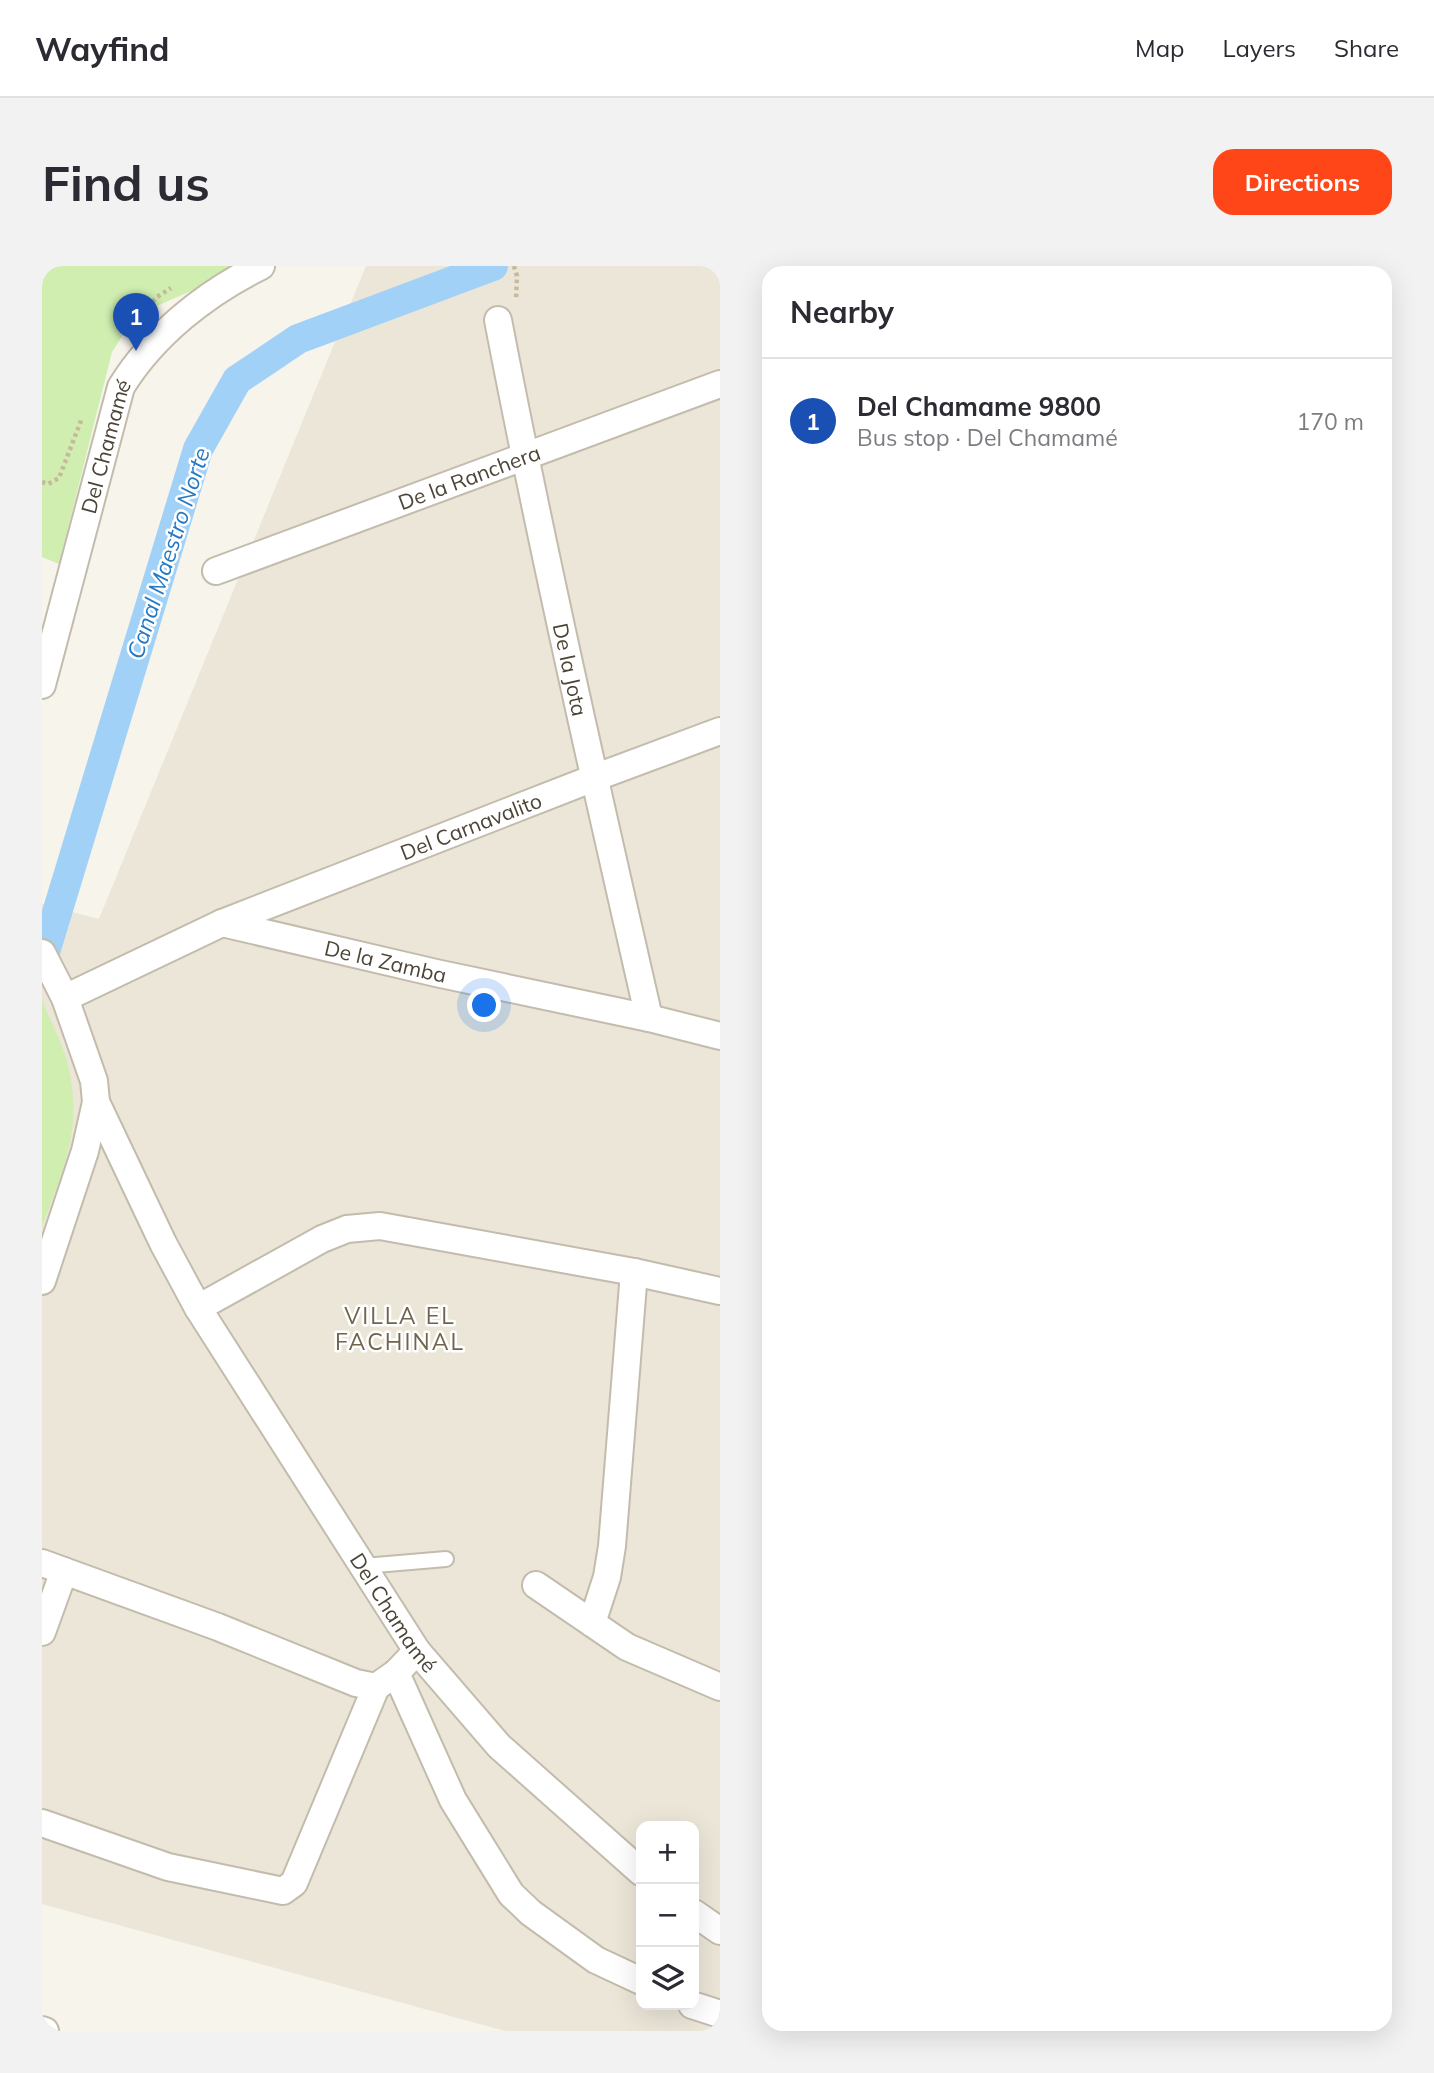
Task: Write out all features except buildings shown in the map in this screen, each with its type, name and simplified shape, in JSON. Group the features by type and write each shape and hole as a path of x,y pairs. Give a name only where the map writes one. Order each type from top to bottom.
{"street":[{"name":"Del Chamamé","path":"42,685 121,387 132,369 205,298 261,266"},
{"name":"De la Jota","path":"498,320 524,458 649,1018"},
{"name":"De la Ranchera","path":"216,571 720,384"},
{"name":"Del Carnavalito","path":"222,923 720,731"},
{"path":"65,998 222,923"},
{"name":"De la Zamba","path":"222,923 720,1036"},
{"path":"42,953 65,998 94,1081 96,1102 85,1151 42,1281"},
{"name":"Del Chamamé","path":"96,1102 163,1243 198,1308 417,1651 499,1746 636,1868"},
{"path":"198,1308 322,1239 347,1229 380,1226 634,1272 720,1291"},
{"path":"592,1623 607,1577 612,1546 634,1272"},
{"path":"42,1632 53,1567 218,1627 356,1682 386,1680"},
{"path":"536,1585 627,1647 720,1688"},
{"path":"42,1823 168,1867 283,1891 294,1883 386,1680 417,1651"},
{"path":"386,1680 453,1800 511,1894 531,1913 596,1960 636,1980"},
{"path":"699,1916 720,1931"},
{"path":"699,2007 720,2014"}],"lane":[{"path":"364,1566 446,1559"}],"path":[{"path":"514,266 517,276"}],"shaded area":[{"path":"366,266 720,266 720,2031 505,2031 42,1904 42,904 99,919"}],"green space":[{"path":"42,266 237,266 214,281 152,308 126,330 112,352 59,564 42,557"},
{"path":"42,1000 66,1057 73,1109 64,1166 42,1226"}],"waterway":[{"name":"Canal Maestro Norte","path":"42,962 198,449 237,380 298,339 493,266"}],"place":[{"name":"Del Chamame 9800","path":"136,351"}],"district":[{"name":"VILLA EL FACHINAL","path":"400,1328"}]}
